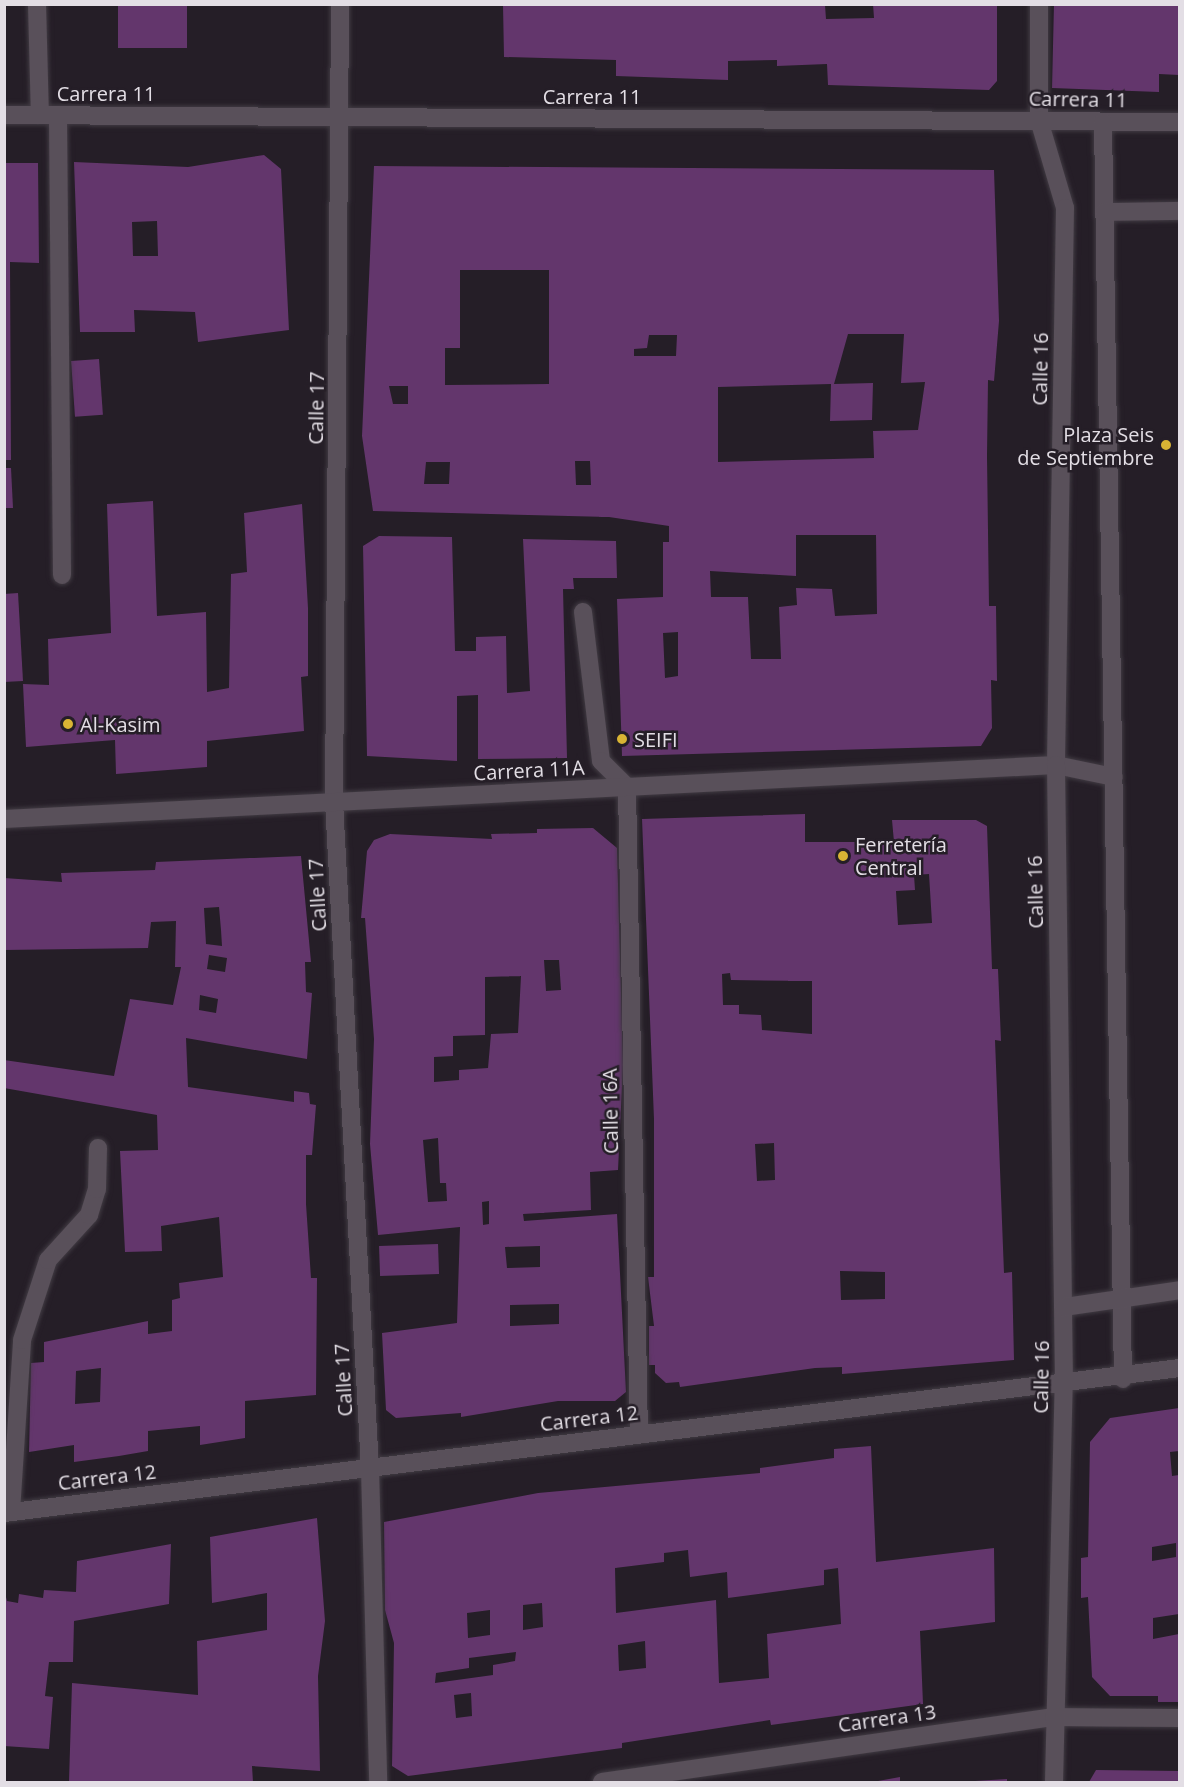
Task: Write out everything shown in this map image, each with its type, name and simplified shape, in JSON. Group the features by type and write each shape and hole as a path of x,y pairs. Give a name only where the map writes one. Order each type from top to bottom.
{"street":[{"path":"37,4 49,116 62,575"},
{"name":"Calle 17","path":"340,4 342,117 334,801 370,1468 378,1782"},
{"name":"Calle 16","path":"1039,4 1039,120 1065,208 1056,765 1064,1382 1054,1782"},
{"name":"Carrera 11","path":"4,115 1179,122"},
{"path":"1104,122 1123,1379"},
{"path":"1104,212 1179,211"},
{"path":"583,612 601,761 627,787"},
{"name":"Carrera 11A","path":"4,819 1056,765 1114,777"},
{"name":"Calle 16A","path":"627,787 639,1434"},
{"path":"8,1512 22,1340 48,1260 89,1215 97,1189 98,1148"},
{"path":"1064,1307 1179,1290"},
{"name":"Carrera 12","path":"8,1512 1064,1382 1123,1379 1179,1368"},
{"name":"Carrera 13","path":"602,1782 1054,1717 1179,1718"}],"building":[{"path":"118,4 187,4 187,48 118,48"},
{"path":"873,4 997,4 997,81 989,90 828,85 827,64 777,66 777,60 728,61 728,80 616,76 616,60 504,57 503,5 825,5 826,19 874,18"},
{"path":"1054,4 1179,4 1179,75 1159,74 1159,92 1052,88"},
{"path":"264,155 281,169 289,330 198,342 195,312 134,310 135,332 80,332 74,162 188,167","holes":["157,221 158,256 133,256 132,222"]},
{"path":"4,163 38,163 39,263 10,262 11,460 4,460"},
{"path":"374,166 994,170 999,321 994,381 988,380 987,456 989,606 996,606 997,681 991,680 992,728 981,746 622,756 617,599 663,597 663,542 669,542 669,526 609,517 373,511 362,436","holes":["460,270 549,270 549,384 445,385 445,348 460,348","848,334 904,334 901,383 925,382 918,430 873,431 874,458 718,462 718,387 831,384 830,421 872,420 873,383 834,384","649,335 677,335 676,356 634,356 634,349 647,348","389,386 408,386 408,404 393,404","575,461 590,461 591,485 576,485","426,462 450,462 449,484 424,484","796,535 876,535 877,614 835,616 832,589 796,588 797,605 779,607 781,659 751,659 748,597 711,597 710,571 796,576","678,632 678,676 665,678 663,633"]},
{"path":"99,359 103,415 75,417 71,361"},
{"path":"4,468 11,468 13,508 4,508"},
{"path":"153,501 157,616 206,612 207,692 229,688 231,574 247,572 244,513 302,504 308,608 308,676 301,677 304,731 207,741 207,767 116,774 115,740 26,747 23,684 49,685 48,639 111,633 107,504"},
{"path":"379,536 452,537 455,651 476,651 476,637 506,636 507,693 530,691 523,539 616,541 617,578 573,578 574,589 563,589 567,758 478,759 478,695 457,696 457,761 367,756 363,546"},
{"path":"18,593 23,681 4,682 4,594"},
{"path":"805,814 805,842 894,842 892,820 976,820 987,826 992,969 998,969 1001,1041 995,1040 1004,1273 1012,1272 1014,1360 842,1374 842,1367 815,1368 680,1387 679,1382 666,1383 655,1373 655,1365 649,1365 649,1326 654,1326 648,1277 654,1277 654,1119 642,819","holes":["929,874 932,923 898,925 896,891 915,890 914,875","730,973 731,980 812,981 812,1034 762,1030 761,1015 739,1014 739,1005 723,1005 722,974","774,1143 775,1180 757,1181 755,1144","840,1271 885,1272 885,1299 841,1300"]},
{"path":"593,828 617,848 623,1065 618,1170 590,1172 591,1210 523,1214 524,1221 617,1214 626,1392 615,1401 558,1401 461,1417 461,1413 396,1418 386,1410 382,1333 457,1323 460,1227 378,1235 370,1144 374,1039 365,918 361,918 367,851 374,840 390,834 492,839 491,834 537,833 537,829","holes":["544,960 559,960 561,990 546,991","521,976 518,1033 491,1034 488,1068 459,1070 459,1080 434,1082 434,1057 453,1056 453,1036 485,1035 485,977","438,1138 440,1183 446,1183 447,1201 428,1202 423,1140","489,1201 489,1224 483,1225 482,1202","540,1246 540,1267 507,1268 505,1247","559,1304 559,1324 510,1326 510,1305"]},
{"path":"301,856 311,962 305,962 306,992 312,993 307,1059 186,1038 188,1087 294,1102 294,1091 309,1093 310,1104 316,1105 312,1155 306,1155 306,1204 311,1278 317,1278 316,1395 245,1401 245,1438 200,1445 200,1426 148,1431 148,1451 74,1462 74,1445 29,1452 31,1363 44,1362 44,1342 148,1321 148,1334 172,1331 172,1300 180,1298 179,1283 223,1277 219,1217 161,1226 162,1251 125,1252 120,1151 158,1150 157,1115 4,1088 4,1060 114,1076 130,999 173,1005 181,967 175,967 176,921 151,922 148,948 4,950 4,878 62,882 61,873 155,870 156,862","holes":["219,907 222,946 206,944 204,908","209,955 227,958 225,972 207,969","200,995 218,999 216,1013 199,1010","101,1368 100,1402 75,1404 76,1371"]},
{"path":"438,1244 439,1274 380,1276 379,1246"},
{"path":"1179,1408 1179,1451 1170,1452 1172,1476 1179,1475 1179,1614 1153,1618 1153,1639 1179,1634 1179,1702 1158,1702 1158,1696 1110,1696 1092,1677 1088,1597 1081,1598 1081,1558 1088,1557 1090,1442 1110,1418","holes":["1176,1543 1176,1557 1152,1561 1152,1547"]},
{"path":"871,1446 876,1562 994,1548 995,1622 920,1631 923,1704 771,1725 770,1720 622,1743 622,1748 408,1776 392,1766 394,1643 385,1610 384,1522 538,1493 760,1473 760,1468 834,1458 834,1449","holes":["688,1550 690,1577 727,1572 728,1598 824,1585 824,1570 838,1568 841,1624 767,1634 769,1678 719,1683 716,1600 616,1613 615,1568 664,1562 664,1553","542,1603 543,1627 523,1630 523,1605","490,1610 490,1635 468,1638 467,1613","645,1641 646,1668 619,1671 618,1645","516,1652 515,1661 493,1665 493,1675 435,1683 436,1673 469,1668 469,1658","471,1693 472,1716 456,1718 454,1695"]},
{"path":"317,1518 325,1621 318,1676 320,1771 252,1766 253,1782 69,1782 72,1683 198,1695 197,1641 267,1630 267,1593 212,1603 210,1537"},
{"path":"171,1544 169,1604 74,1621 73,1662 49,1662 45,1696 53,1697 49,1749 4,1746 4,1589 7,1601 18,1603 19,1594 43,1598 44,1590 76,1592 77,1561"},
{"path":"1096,1770 1179,1771 1179,1782 1089,1782"},
{"path":"900,1777 900,1782 878,1782 878,1781"},
{"path":"1007,1779 1007,1782 975,1782 975,1781"}],"place":[{"name":"Plaza Seis de Septiembre","path":"1166,445"},
{"name":"Al-Kasim","path":"68,724"},
{"name":"SEIFI","path":"622,739"},
{"name":"Ferretería Central","path":"843,856"}]}
